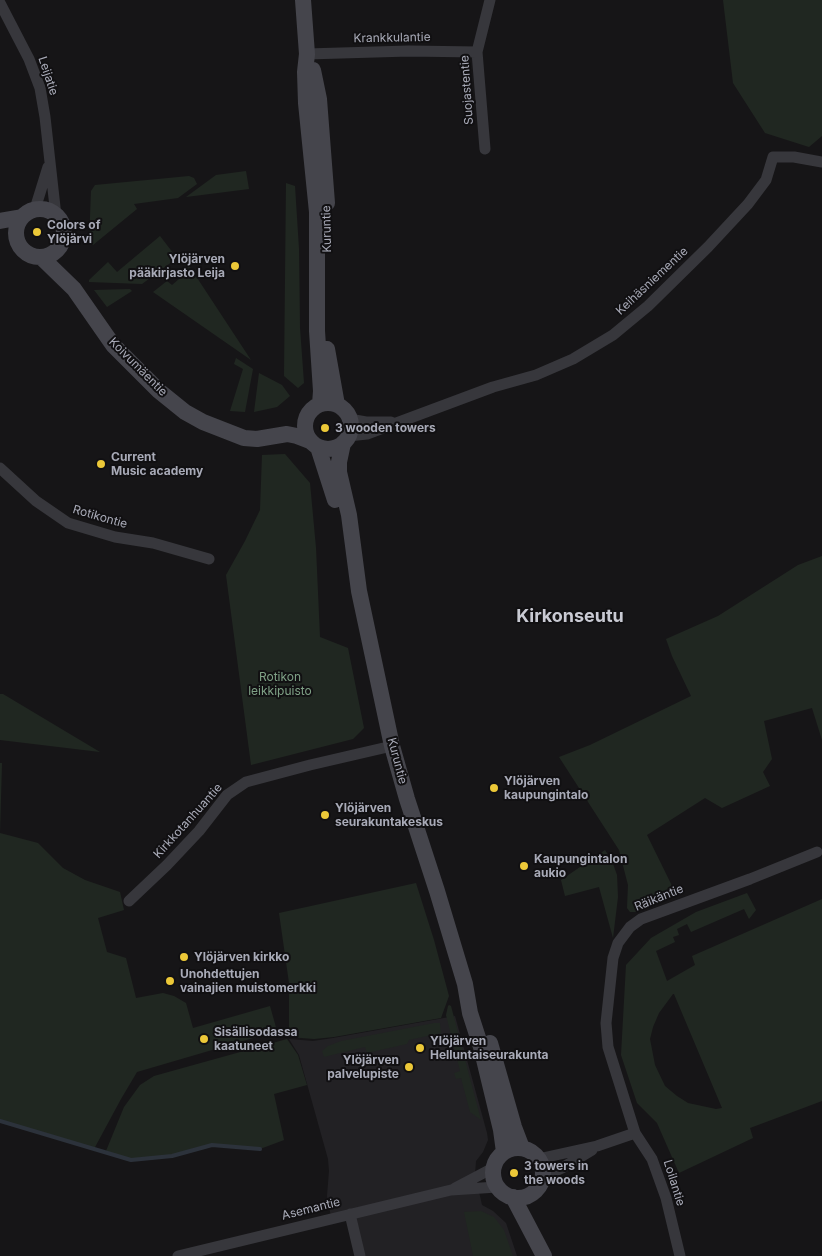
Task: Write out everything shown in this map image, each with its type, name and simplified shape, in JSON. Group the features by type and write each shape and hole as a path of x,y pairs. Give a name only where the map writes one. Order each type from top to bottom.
{"main road":[{"name":"Kuruntie","path":"303,0 307,54 306,103 317,212 317,331 321,391 320,404"},
{"name":"Kuruntie","path":"307,54 313,70 319,99 324,152 328,255 326,330 327,346 338,405"},
{"path":"0,221 28,213 50,211 60,221 64,235 58,248 53,253 41,257 27,254 22,249 16,237 18,223 28,213"},
{"path":"0,232 16,237"},
{"name":"Koivumäentie","path":"58,248 74,289"},
{"name":"Koivumäentie","path":"41,257 74,289 113,345 139,372 185,412 217,428 244,438 287,434 297,436 314,444"},
{"path":"320,404 338,405 344,410 349,419 350,424 346,440 331,449 314,444 305,429 307,416 310,411 320,404"},
{"name":"Koivumäentie","path":"217,428 249,430 268,428 307,416"},
{"name":"Kuruntie","path":"346,440 340,453 339,472 349,515 354,562 392,746 464,984 501,1130 504,1152"},
{"name":"Kuruntie","path":"314,444 354,562"},
{"name":"Kuruntie","path":"464,984 491,1046 514,1127 522,1148"},
{"path":"522,1148 534,1154 543,1170 540,1183 532,1193 520,1198 507,1195 497,1187 493,1168 495,1162 504,1152 509,1149 522,1148"},
{"path":"532,1193 535,1213 551,1256"},
{"path":"513,1197 544,1256"}],"street":[{"name":"Suojastentie","path":"485,149 477,52 490,0"},
{"name":"Leijatie","path":"0,3 29,59 40,88 56,216"},
{"name":"Krankkulantie","path":"307,54 409,51 477,52"},
{"name":"Keihäsniementie","path":"346,440 493,387 536,375 573,360 613,335 648,306 748,204 766,180 773,157 794,157 822,162"},
{"name":"Leijatie","path":"28,213 50,163"},
{"name":"Keihäsniementie","path":"349,419 366,422 400,422"},
{"name":"Rotikontie","path":"0,468 36,501 68,523 115,537 153,543 209,559"},
{"name":"Kirkkotanhuantie","path":"129,901 168,865 199,831 227,795 246,782 392,746"},
{"name":"Räikäntie","path":"635,1133 608,1047 606,1023 613,958 618,943 630,928 641,919 817,852"},
{"path":"538,1159 597,1146 635,1133"},
{"name":"Loilantie","path":"635,1133 652,1159 666,1198 680,1256"},
{"path":"542,1177 562,1168 597,1146"},
{"name":"Asemantie","path":"451,1190 493,1168"},
{"name":"Asemantie","path":"178,1256 451,1190 497,1187"},
{"path":"350,1214 360,1256"}],"shaded area":[{"path":"455,1016 488,1140 483,1152 476,1161 475,1174 482,1205 493,1211 506,1223 517,1256 362,1256 351,1212 331,1217 327,1196 328,1159 299,1055 289,1039 313,1041"}],"green space":[{"path":"723,0 822,0 822,136 809,147 765,133 733,83"},
{"path":"246,171 249,189 186,197 216,175"},
{"path":"189,176 194,178 197,184 178,198 134,204 137,209 93,245 89,243 91,191 95,185"},
{"path":"286,183 295,186 299,249 300,328 304,383 298,388 284,376"},
{"path":"160,236 177,258 142,284 89,282 108,262 117,272"},
{"path":"186,261 251,360 153,292 167,281 172,285 186,273"},
{"path":"130,289 132,291 107,307 94,290"},
{"path":"236,358 253,369 245,412 230,411 243,369 234,364"},
{"path":"259,373 282,385 290,396 277,407 254,412"},
{"name":"Rotikon leikkipuisto","path":"285,454 310,483 316,548 320,637 348,648 364,728 353,739 251,765 226,575 260,510 262,455"},
{"path":"822,556 822,740 812,708 764,721 772,759 763,772 770,786 722,808 705,798 647,835 676,894 636,912 630,912 627,908 628,885 619,850 559,757 590,745 691,696 666,639 718,616 798,565"},
{"path":"0,694 3,694 100,752 0,740"},
{"path":"0,763 2,763 0,833"},
{"path":"0,833 38,843 63,868 85,880 120,892 124,910 98,918 107,952 126,958 136,998 163,993 174,996 186,1003 193,1028 270,1006 277,1031 137,1072 94,1149 0,1121"},
{"path":"605,850 612,861 617,875 618,897 613,938 599,887 565,896 561,880"},
{"path":"416,883 449,996 441,1018 334,1037 314,1039 289,1037 289,983 279,913"},
{"path":"747,893 756,910 749,919 744,909 691,932 687,924 677,929 679,935 673,937 675,942 656,951 667,981 695,965 692,956 822,899 822,1101 750,1128 753,1138 679,1173 657,1123 637,1103 621,1055 626,965 651,938 696,912","holes":["674,994 722,1108 716,1109 688,1103 677,1096 665,1086 655,1065 650,1039 653,1027 659,1013"]},
{"path":"449,1005 451,1006 481,1120 470,1112 461,1078 456,1079 454,1073 460,1071 446,1015"},
{"path":"440,1023 441,1033 409,1040 407,1044 367,1053 365,1047 324,1057 322,1051 328,1046 341,1041"},
{"path":"287,1039 298,1055 307,1085 274,1094 284,1140 260,1149 212,1145 172,1156 131,1160 106,1151 124,1107 140,1085 154,1076"},
{"path":"481,1211 494,1217 504,1230 513,1256 473,1256 464,1212"}],"waterway":[{"path":"0,1121 131,1160 172,1156 212,1145 260,1149"}],"place":[{"name":"Colors of Ylöjärvi","path":"37,232"},
{"name":"Ylöjärven pääkirjasto Leija","path":"235,266"},
{"name":"3 wooden towers","path":"325,428"},
{"name":"Current Music academy","path":"101,464"},
{"name":"Ylöjärven kaupungintalo","path":"494,788"},
{"name":"Ylöjärven seurakuntakeskus","path":"325,815"},
{"name":"Kaupungintalon aukio","path":"524,866"},
{"name":"Ylöjärven kirkko","path":"184,957"},
{"name":"Unohdettujen vainajien muistomerkki","path":"170,981"},
{"name":"Sisällisodassa kaatuneet","path":"204,1039"},
{"name":"Ylöjärven Helluntaiseurakunta","path":"420,1048"},
{"name":"Ylöjärven palvelupiste","path":"409,1067"},
{"name":"3 towers in the woods","path":"514,1173"}],"district":[{"name":"Kirkonseutu","path":"570,617"}]}
